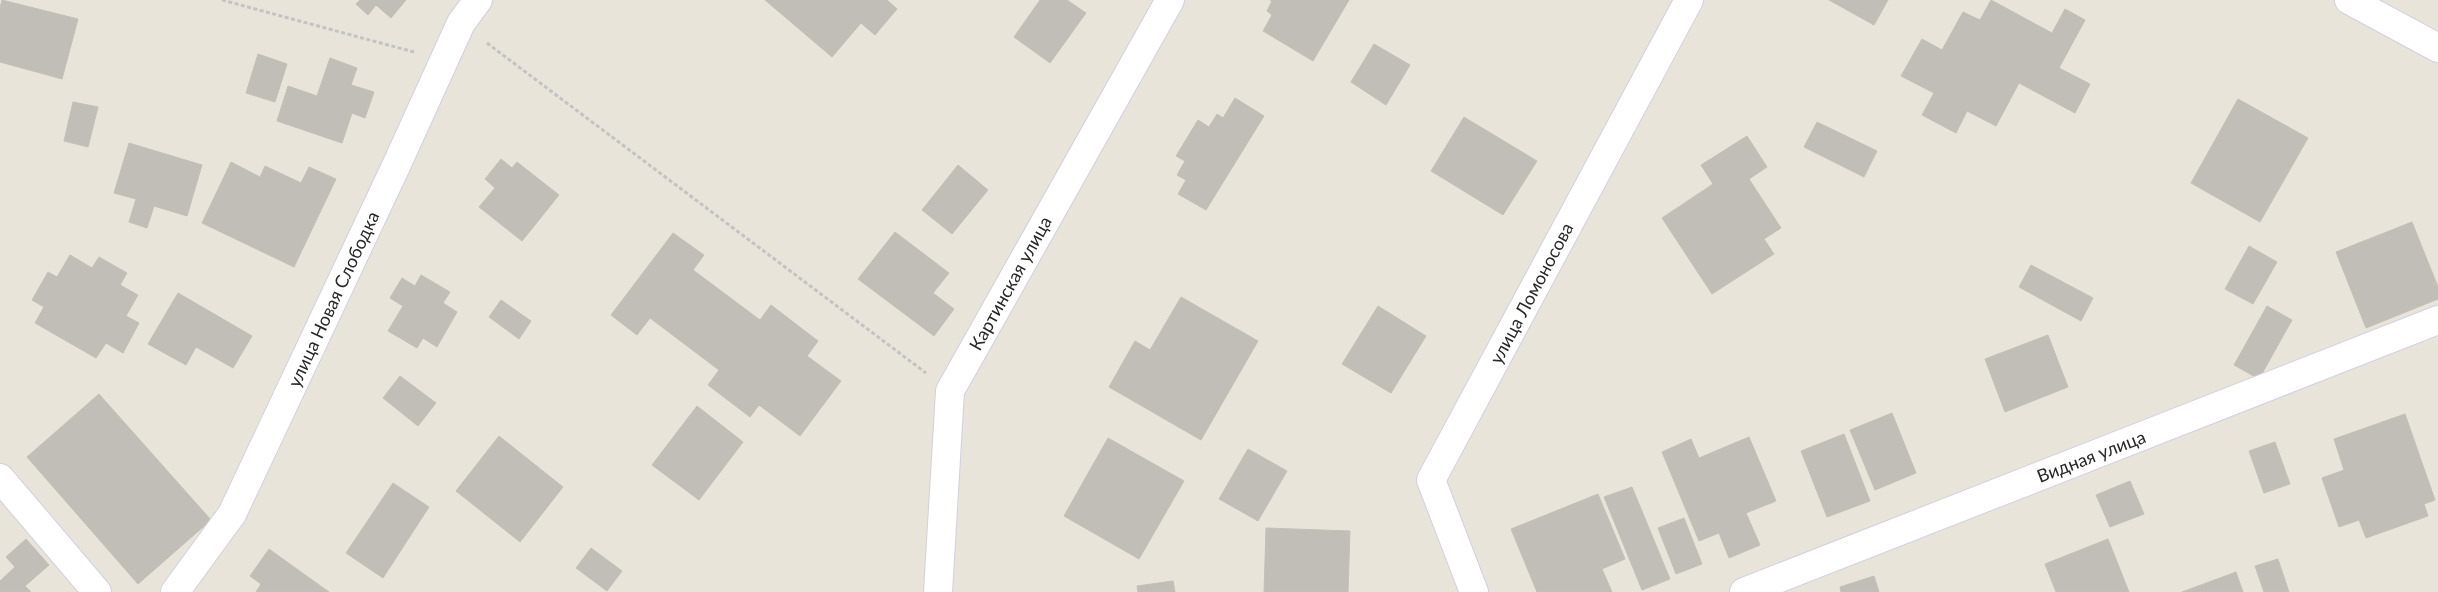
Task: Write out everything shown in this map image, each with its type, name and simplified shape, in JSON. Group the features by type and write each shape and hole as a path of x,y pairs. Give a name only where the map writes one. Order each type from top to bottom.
{"street":[{"name":"улица Новая Слободка","path":"175,592 232,514 461,23 478,0"},
{"name":"Картинская улица","path":"938,592 950,391 1170,0"},
{"name":"улица Ломоносова","path":"1474,592 1430,480 1689,0"},
{"path":"2349,0 2438,48"},
{"name":"Видная улица","path":"1744,592 2438,320"},
{"path":"0,478 97,592"}],"path":[{"path":"222,0 444,60"},
{"path":"461,23 950,391"}],"building":[{"path":"2,0 78,19 62,79 0,62 0,8"},
{"path":"360,0 406,0 391,18 376,5 368,15 356,4"},
{"path":"765,0 887,0 897,9 875,35 861,23 832,57"},
{"path":"1040,0 1067,0 1086,13 1050,63 1014,37"},
{"path":"1270,0 1349,0 1313,61 1263,31 1272,15 1267,11 1272,1"},
{"path":"1829,0 1888,0 1874,25"},
{"path":"1991,0 2052,33 2065,9 2085,20 2059,68 2090,84 2075,113 2019,83 1996,126 1967,111 1956,133 1922,115 1934,93 1901,76 1922,39 1942,50 1963,12 1980,20"},
{"path":"1374,44 1410,65 1386,105 1351,82"},
{"path":"258,54 287,64 275,102 246,93"},
{"path":"330,58 357,68 351,85 374,92 365,118 352,113 342,143 277,121 288,86 317,96"},
{"path":"1235,98 1264,116 1206,210 1178,194 1186,180 1177,175 1185,161 1176,156 1198,120 1209,127 1217,114 1223,118"},
{"path":"2238,99 2308,138 2260,222 2191,183"},
{"path":"73,102 98,107 88,147 64,141"},
{"path":"1464,117 1537,161 1503,215 1431,171"},
{"path":"1817,122 1877,151 1864,177 1804,147"},
{"path":"1747,136 1767,167 1749,179 1781,228 1764,239 1774,254 1712,294 1662,218 1713,184 1701,165"},
{"path":"129,143 202,165 187,216 154,206 147,228 129,222 136,199 114,193"},
{"path":"501,159 512,168 517,162 559,195 522,241 479,207 495,188 485,179"},
{"path":"231,162 260,177 265,166 301,183 309,167 336,179 294,267 202,223"},
{"path":"958,165 988,190 952,234 922,210"},
{"path":"2412,222 2438,287 2438,299 2366,328 2336,252"},
{"path":"895,232 949,273 933,293 954,309 934,336 858,279"},
{"path":"673,233 704,255 693,270 760,320 771,305 818,341 807,356 841,381 800,436 759,405 750,417 708,385 719,370 650,318 637,335 611,315"},
{"path":"2249,246 2277,262 2253,304 2225,289"},
{"path":"70,255 92,268 99,257 127,273 120,285 138,295 126,316 139,323 123,353 106,343 96,358 35,323 44,307 32,300 48,272 57,277"},
{"path":"2031,265 2093,298 2081,321 2019,287"},
{"path":"421,275 450,292 443,303 457,312 437,347 423,338 417,348 388,331 403,306 390,298 402,278 415,286"},
{"path":"178,293 252,336 233,368 196,347 186,365 148,344"},
{"path":"1181,297 1258,341 1201,440 1109,387 1135,341 1150,350"},
{"path":"501,300 531,321 519,339 489,317"},
{"path":"1378,306 1426,336 1391,393 1342,364"},
{"path":"2267,306 2292,320 2259,379 2234,365"},
{"path":"2048,335 2068,387 2005,412 1985,359"},
{"path":"400,376 436,403 418,426 383,398"},
{"path":"99,394 211,520 138,584 27,457"},
{"path":"697,406 743,442 699,500 652,465"},
{"path":"1892,413 1916,473 1875,490 1850,430"},
{"path":"2405,414 2435,500 2424,504 2428,516 2366,538 2359,520 2339,527 2322,478 2344,470 2334,439"},
{"path":"1844,434 1870,501 1827,517 1801,451"},
{"path":"499,436 563,487 520,542 456,491"},
{"path":"1749,437 1776,501 1746,513 1760,545 1729,558 1719,533 1699,541 1662,452 1691,439 1699,458"},
{"path":"1108,438 1184,481 1139,559 1064,516"},
{"path":"2275,442 2290,484 2264,493 2249,451"},
{"path":"1248,449 1287,471 1258,521 1219,499"},
{"path":"2130,481 2144,514 2110,527 2096,495"},
{"path":"393,483 429,507 383,578 346,553"},
{"path":"1632,487 1670,579 1642,590 1604,497"},
{"path":"1598,494 1625,559 1602,569 1612,592 1537,592 1511,529"},
{"path":"1684,518 1702,564 1676,574 1658,528"},
{"path":"1266,528 1350,531 1348,592 1264,592"},
{"path":"26,539 49,565 25,586 31,592 0,592 0,581 15,567 6,557"},
{"path":"2108,539 2129,592 2056,592 2045,564"},
{"path":"591,548 622,571 607,591 576,568"},
{"path":"269,549 329,592 256,592 261,584 250,576"},
{"path":"2278,559 2289,592 2264,592 2255,566"},
{"path":"2236,572 2243,592 2182,592"},
{"path":"1874,576 1879,592 1841,592 1840,587"},
{"path":"1173,581 1175,592 1138,592 1137,586"}]}
